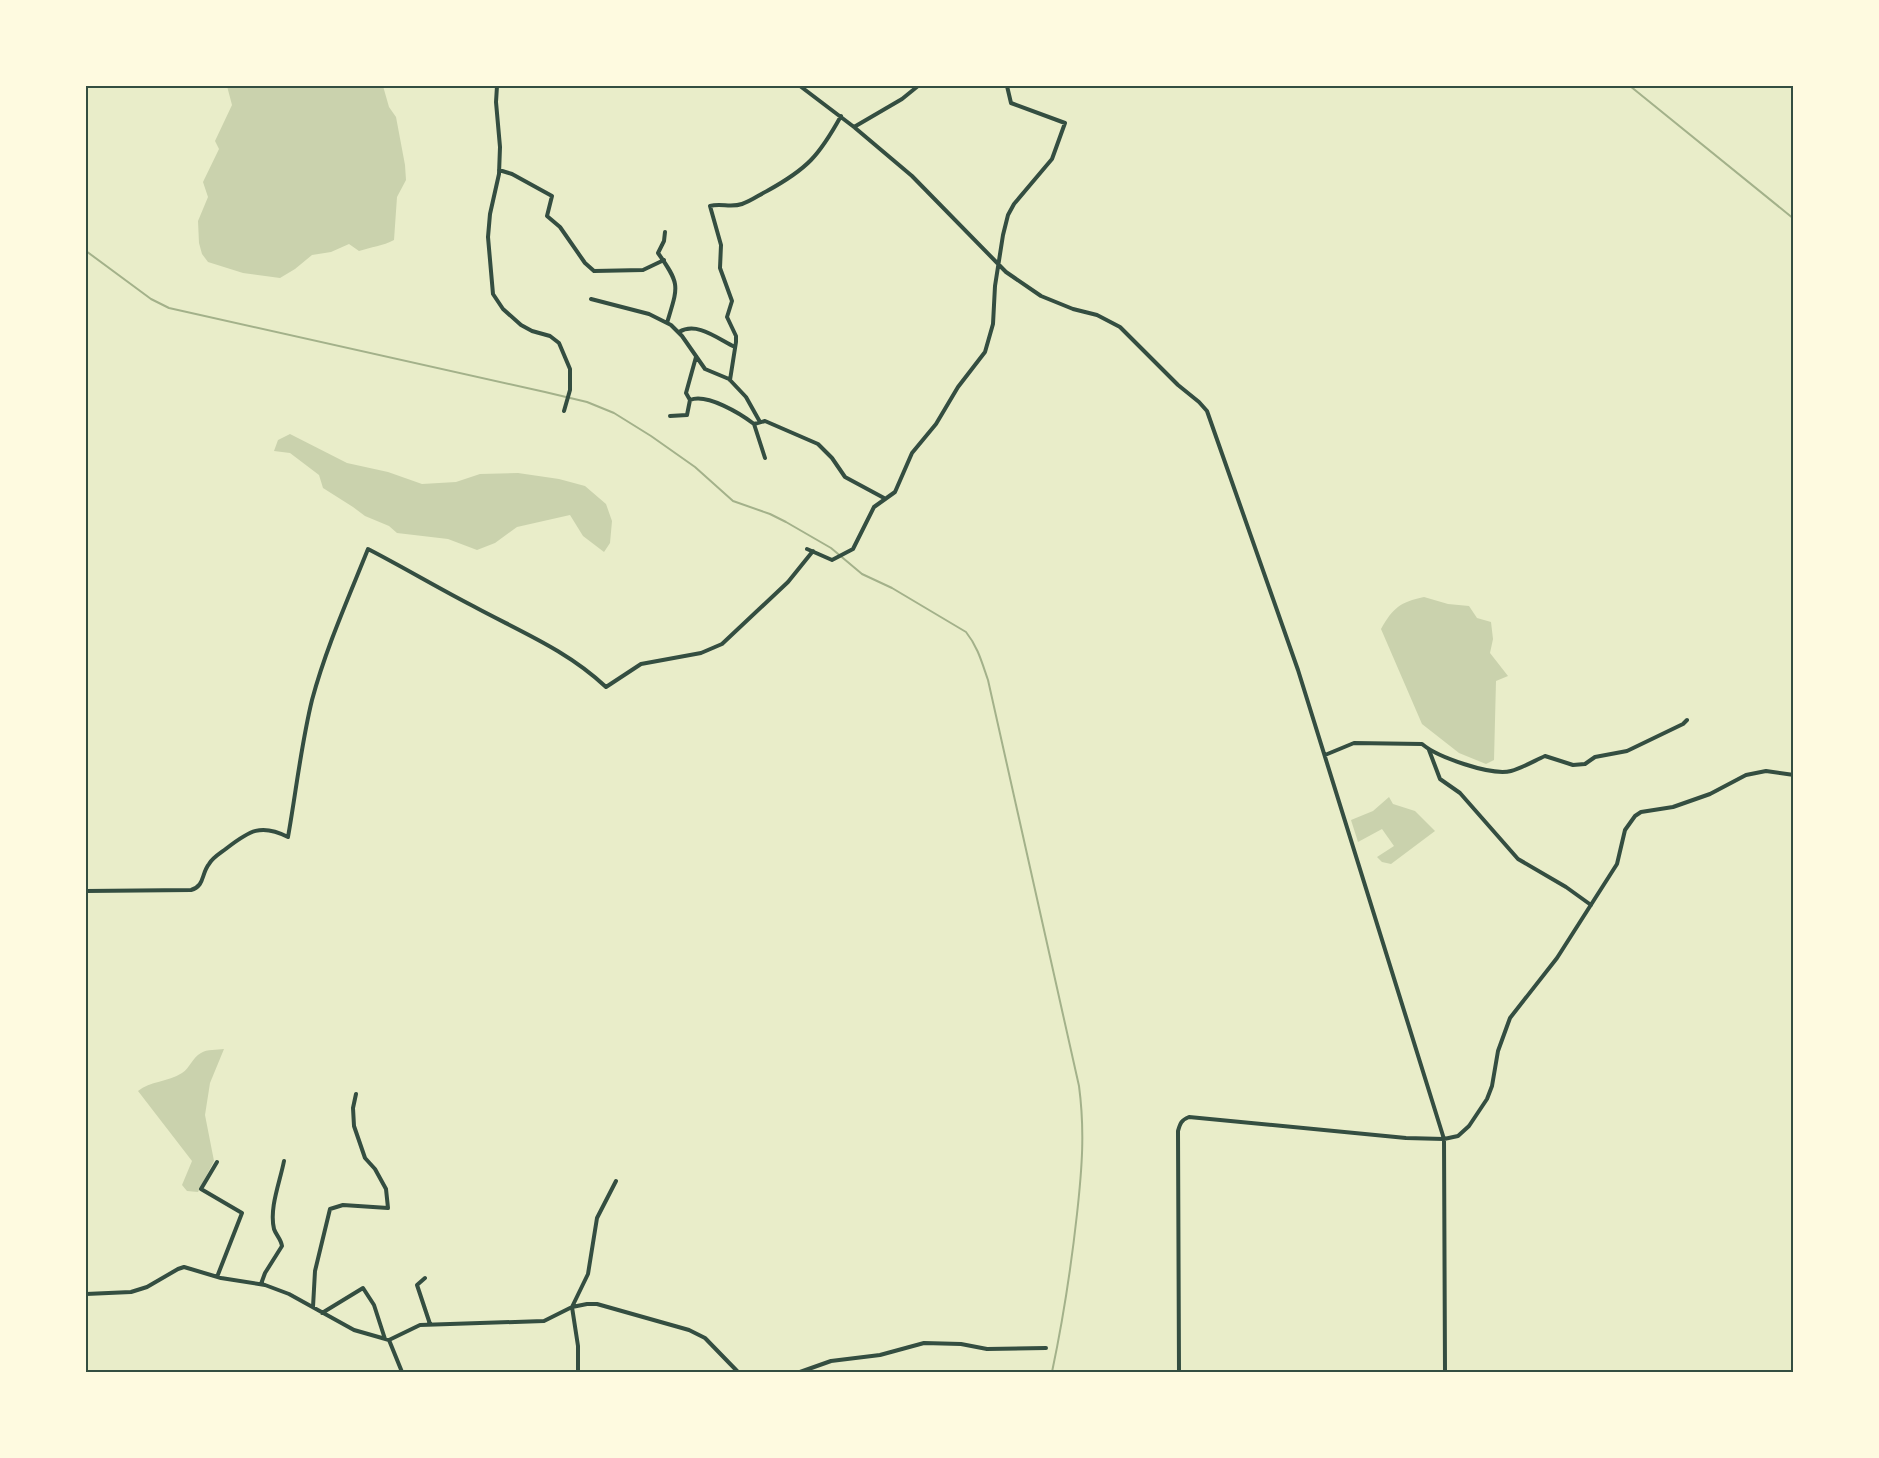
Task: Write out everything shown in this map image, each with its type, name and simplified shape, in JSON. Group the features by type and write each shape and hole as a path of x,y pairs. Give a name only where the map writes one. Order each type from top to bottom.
{"street":[{"path":"497,86 499,170 488,237 493,294 503,309 524,327 550,336 559,343 570,369 570,390 564,411"},
{"path":"800,86 841,116 926,189 1000,266 1041,296 1073,309 1096,315 1120,327 1207,411 1298,670 1444,1139 1446,1158 1445,1372"},
{"path":"854,127 902,99 918,86"},
{"path":"807,549 830,560 836,560 848,553 857,543 874,507 895,492 912,453 936,424 958,387 985,352 993,324 995,286 1000,266 1003,235 1011,209 1052,159 1065,123 1011,103 1007,86"},
{"path":"730,380 736,336 727,317 732,301 720,268 721,245 710,206 741,204 794,175 823,148 841,116"},
{"path":"499,170 512,174 552,196 547,216 560,227 585,263 594,271 643,270 664,260"},
{"path":"665,232 664,241 658,253 674,274 676,282 668,323"},
{"path":"591,299 628,308 668,323 679,332 707,370 730,380 751,403 760,422"},
{"path":"679,332 688,327 696,328 735,347"},
{"path":"670,416 687,415 690,400 686,393 696,357"},
{"path":"690,400 697,398 716,402 754,424 765,458"},
{"path":"754,424 765,421 818,444 832,458 845,477 885,499"},
{"path":"86,891 191,890 200,884 206,868 213,859 245,834 270,830 288,837 315,690 327,652 368,549 549,645 577,663 606,687 641,664 700,653 722,644 788,582 813,552"},
{"path":"1325,754 1354,743 1422,744 1454,762 1509,772 1545,756 1573,765 1585,764 1595,756 1627,751 1687,720"},
{"path":"1429,750 1440,779 1460,793 1518,859 1566,887 1591,905"},
{"path":"1179,1372 1178,1131 1184,1119 1189,1117 1406,1138 1444,1139 1458,1136 1479,1113 1492,1086 1498,1052 1510,1018 1557,958 1617,864 1624,830 1635,816 1641,812 1663,810 1710,794 1746,775 1766,771 1794,775"},
{"path":"313,1307 315,1271 330,1209 343,1205 388,1208 386,1189 375,1169 365,1158 354,1126 352,1108 356,1094"},
{"path":"261,1284 265,1273 282,1246 274,1228 274,1220 275,1200 284,1161"},
{"path":"217,1162 201,1189 242,1213 217,1277"},
{"path":"578,1372 578,1346 572,1307 588,1274 597,1218 616,1181"},
{"path":"86,1294 131,1292 147,1287 184,1267 217,1277 261,1284 289,1294 354,1330 387,1339 412,1328 430,1324 544,1321 572,1307 597,1304 689,1330 705,1338 738,1372"},
{"path":"425,1278 417,1285 430,1324"},
{"path":"322,1313 363,1288 374,1305 402,1372"},
{"path":"800,1372 831,1361 880,1355 933,1342 987,1348 1046,1348"}],"green space":[{"path":"227,86 383,86 389,107 396,117 405,165 406,180 397,197 394,240 359,251 349,244 331,252 312,255 280,278 243,273 208,262 202,254 199,243 198,221 208,197 203,182 219,149 215,141 232,105"},
{"path":"290,434 347,463 388,472 422,484 456,482 480,474 518,473 559,479 585,486 606,504 612,521 610,543 604,552 583,536 570,515 517,527 495,543 477,550 448,539 397,533 389,526 365,516 323,488 319,475 290,453 274,451 278,440"},
{"path":"1424,597 1448,604 1469,606 1477,618 1491,622 1493,639 1490,653 1508,676 1496,681 1494,760 1486,764 1459,753 1422,724 1381,629 1398,607"},
{"path":"1389,797 1393,804 1415,811 1435,831 1391,864 1382,862 1377,857 1394,846 1382,829 1358,842 1351,820 1373,811"},
{"path":"224,1049 210,1083 205,1115 214,1161 198,1192 187,1191 182,1185 192,1161 138,1091 182,1073 203,1052"}],"waterway":[{"path":"1630,86 1794,219"},
{"path":"86,251 151,299 169,308 545,392 587,402 614,413 695,467 733,501 786,522 831,548 862,574 892,588 966,632 977,649 988,680 1081,1103 1079,1197 1060,1333 1052,1372"}]}
